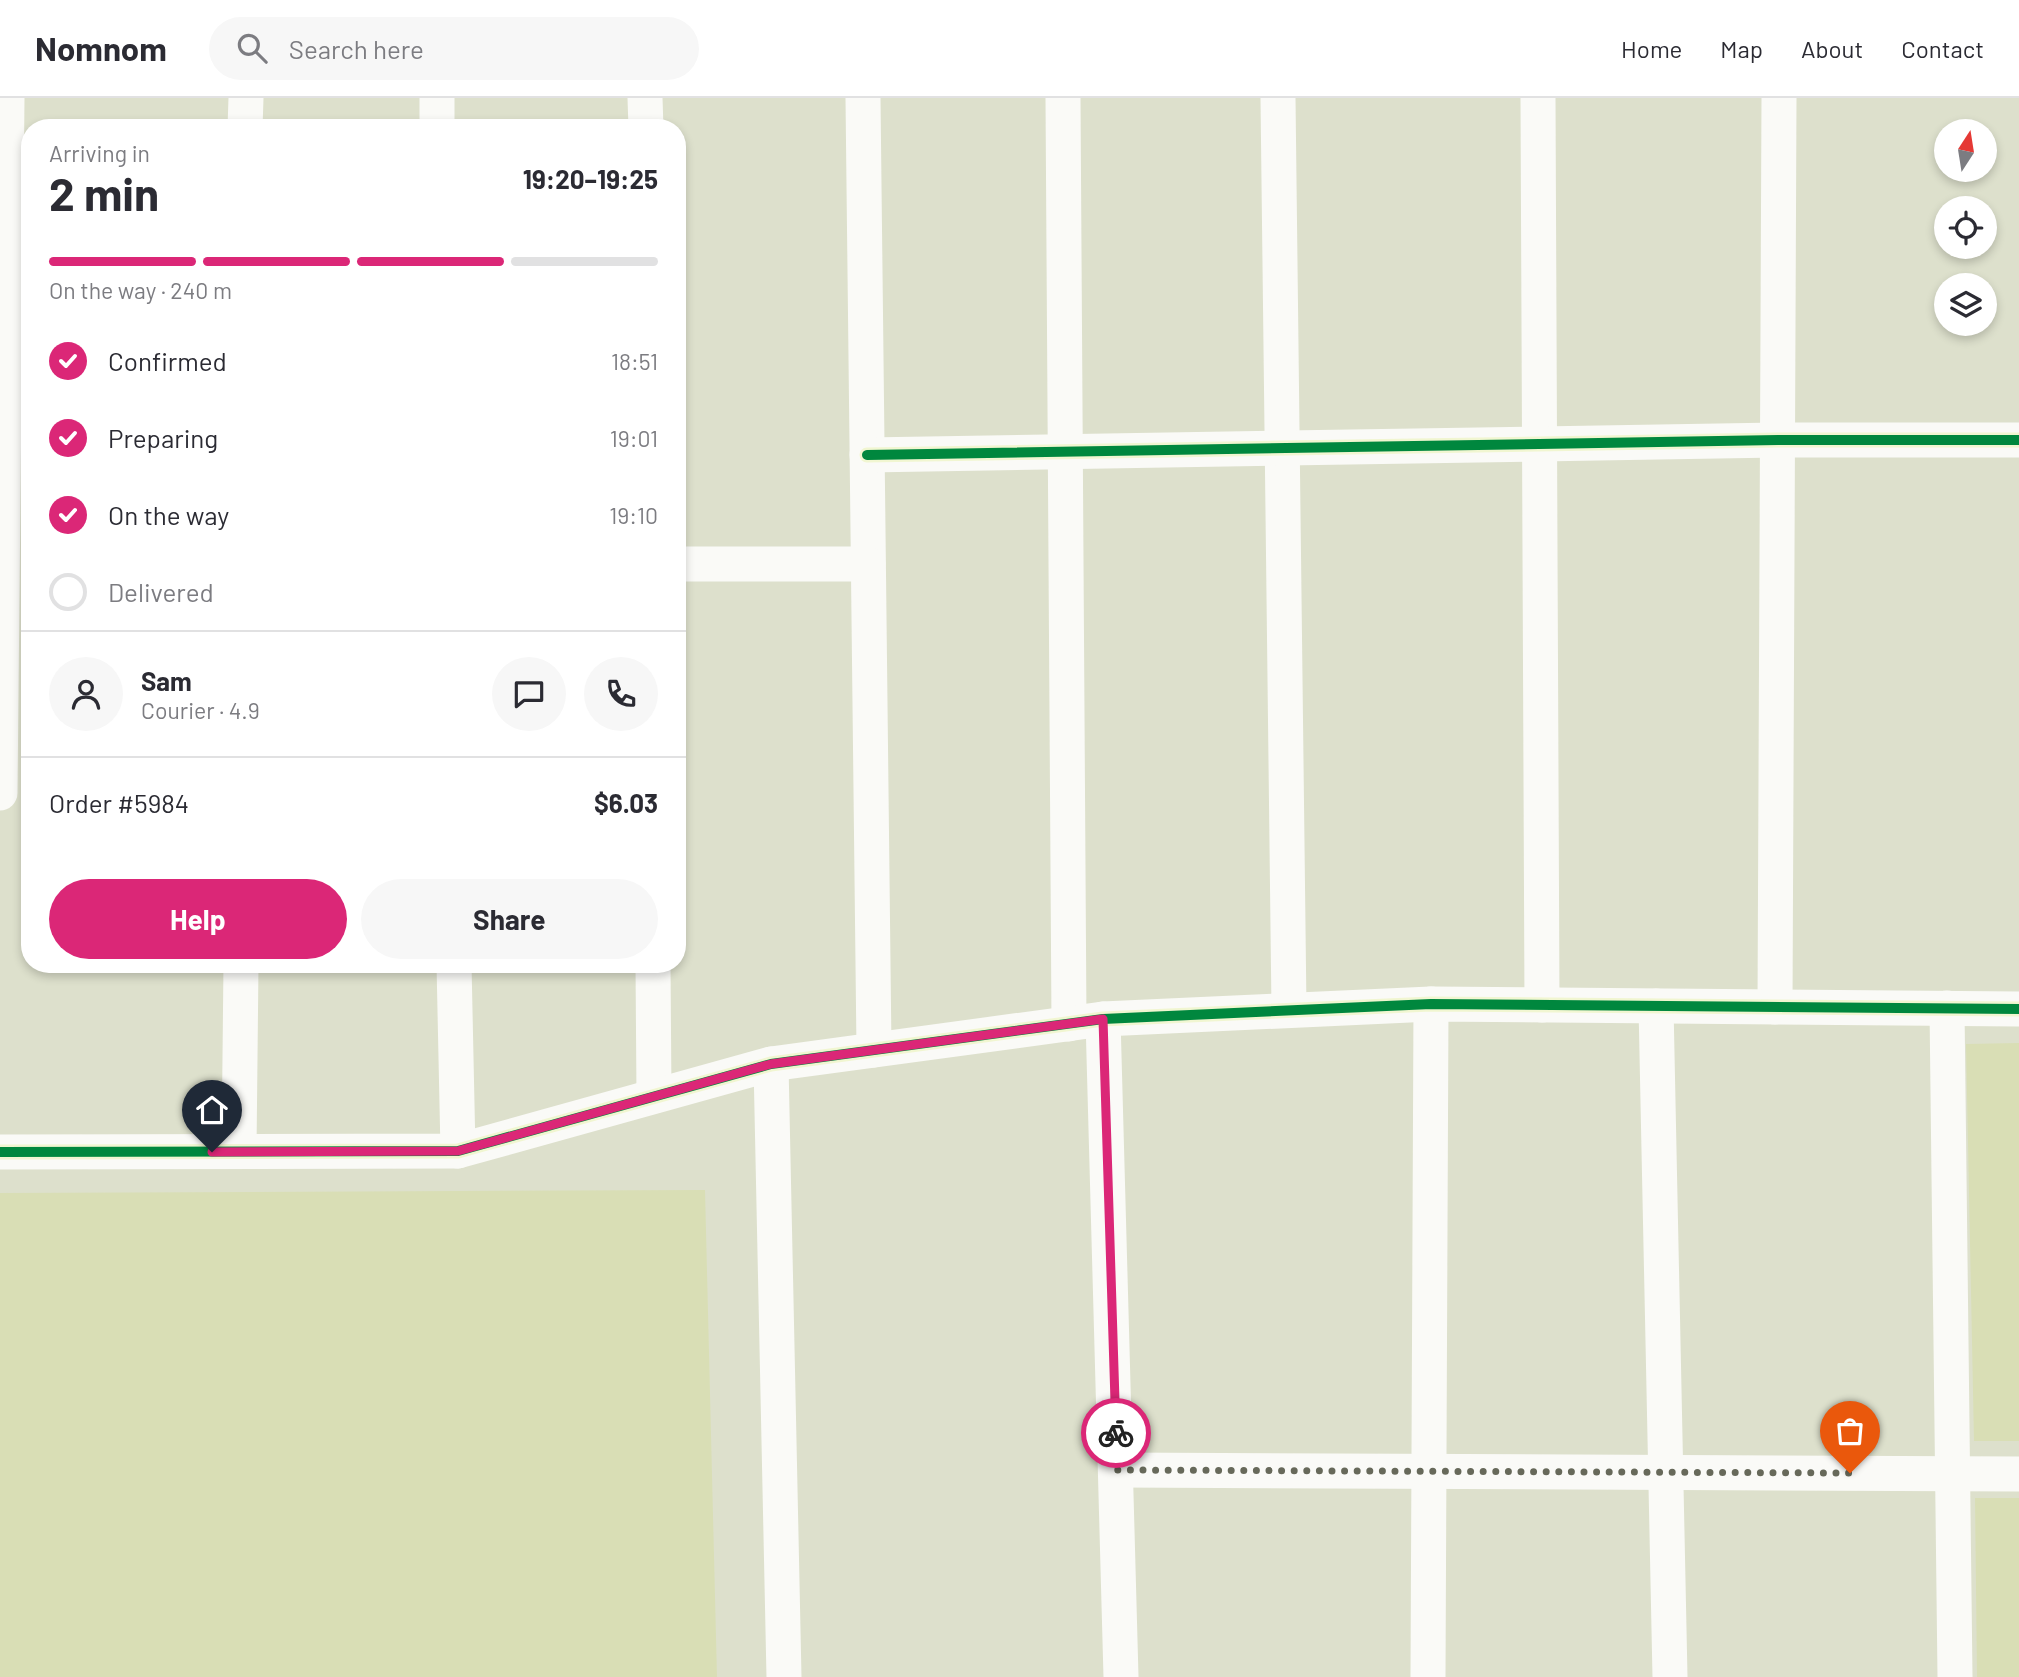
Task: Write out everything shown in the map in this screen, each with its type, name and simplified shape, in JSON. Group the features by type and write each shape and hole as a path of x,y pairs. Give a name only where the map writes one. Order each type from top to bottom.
{"street":[{"path":"0,793 11,565 7,98"},
{"path":"246,98 246,119"},
{"path":"437,98 437,119"},
{"path":"645,98 646,119"},
{"path":"863,98 874,1050"},
{"path":"1063,98 1069,1024"},
{"path":"1278,98 1289,1010"},
{"path":"1538,98 1542,1005"},
{"path":"1775,1007 1779,98"},
{"path":"867,455 1777,440 2019,440"},
{"path":"686,564 868,564"},
{"path":"239,1152 241,973"},
{"path":"454,973 458,1151"},
{"path":"653,973 654,1096"},
{"path":"1428,1677 1431,1004"},
{"path":"0,1152 458,1151 771,1064 1103,1019 1431,1004 2019,1009"},
{"path":"1656,1006 1670,1677"},
{"path":"1947,1008 1955,1474 1955,1677"},
{"path":"1103,1019 1121,1677"},
{"path":"771,1064 785,1677"},
{"path":"1117,1470 2019,1474"}],"green space":[{"path":"2019,1043 2019,1441 1974,1441 1966,1044"},
{"path":"705,1190 717,1677 0,1677 0,1193"},
{"path":"1975,1498 2019,1498 2019,1677 1977,1677"}],"cycle path":[{"path":"867,455 1778,440 2019,440"},
{"path":"0,1152 458,1151 771,1064 1103,1019 1431,1004 2019,1009"}],"way so far":[{"path":"1116,1433 1117,1470 1850,1473"}],"route":[{"path":"212,1152 458,1151 771,1064 1103,1019 1116,1433"}]}
